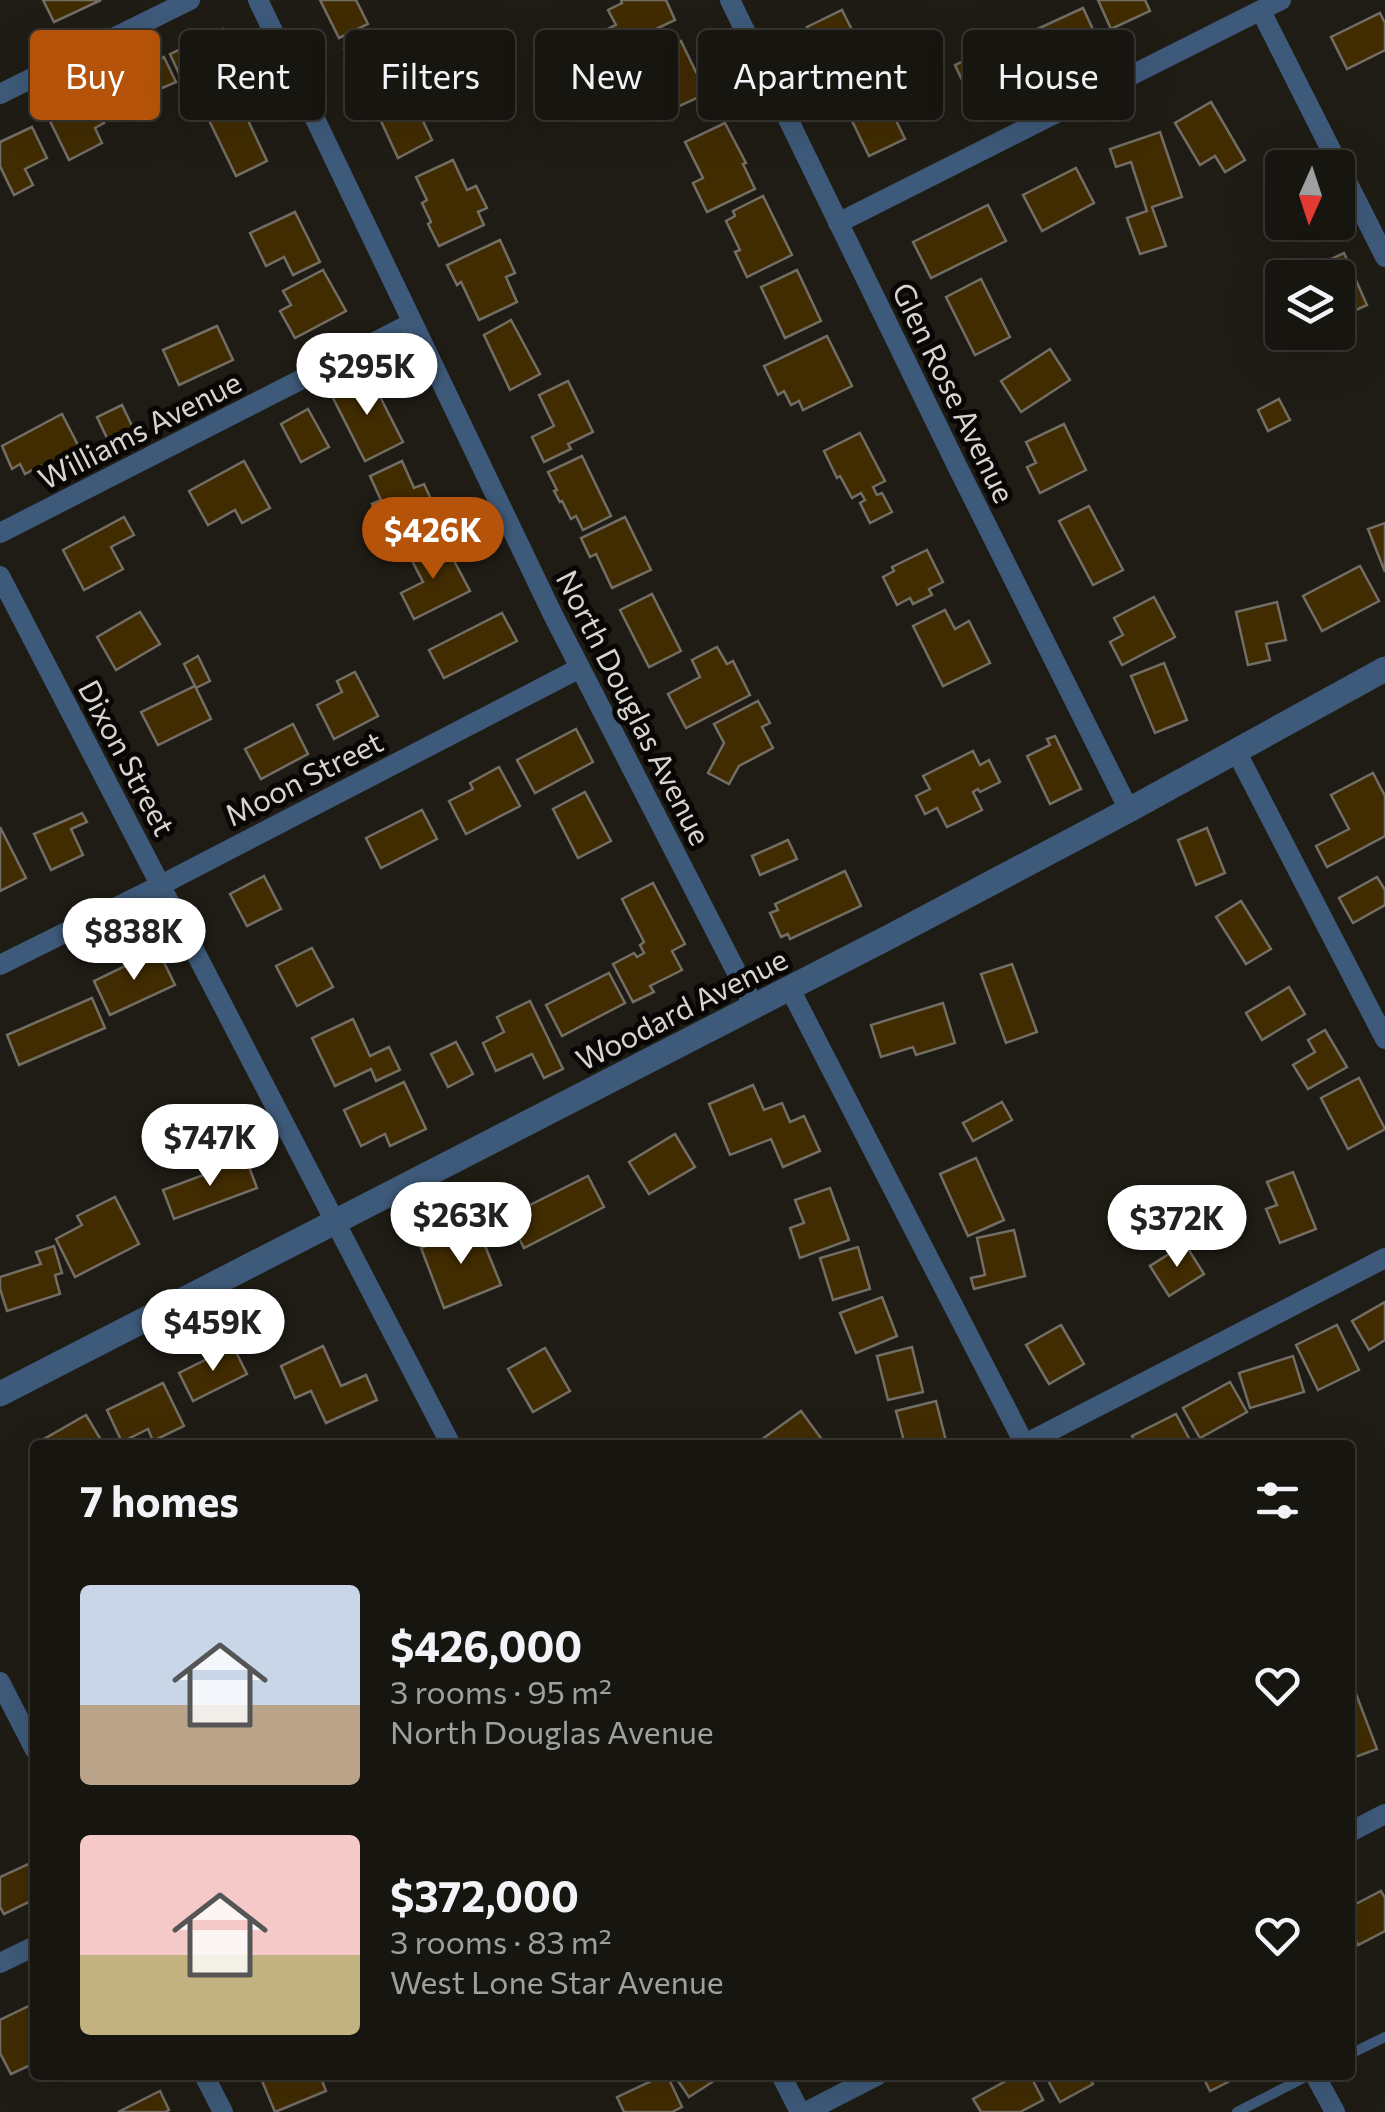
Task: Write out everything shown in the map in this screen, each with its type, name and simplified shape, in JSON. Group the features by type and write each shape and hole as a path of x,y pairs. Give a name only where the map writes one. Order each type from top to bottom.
{"street":[{"path":"0,94 190,0"},
{"name":"North Douglas Avenue","path":"258,0 580,668 754,1006"},
{"name":"Glen Rose Avenue","path":"730,0 1129,810"},
{"path":"838,223 1281,0"},
{"path":"1261,10 1385,257"},
{"name":"Williams Avenue","path":"0,534 412,323"},
{"name":"Dixon Street","path":"0,576 448,1440"},
{"name":"Moon Street","path":"0,965 580,668"},
{"name":"Woodard Avenue","path":"0,1394 790,989 1129,810 1385,668"},
{"path":"1236,750 1385,1039"},
{"path":"790,989 1021,1440"},
{"path":"1034,1440 1385,1258"},
{"path":"0,1682 30,1740"},
{"path":"1355,1829 1385,1814"},
{"path":"0,1963 30,1948"},
{"path":"207,2080 223,2112"},
{"path":"784,2080 803,2112 868,2080"},
{"path":"1315,2080 1335,2112"}],"lane":[{"path":"1355,2051 1385,2036"},
{"path":"1237,2112 1302,2080"}],"building":[{"path":"43,0 101,0 54,22"},
{"path":"320,0 356,0 368,24 345,30 345,35 339,38"},
{"path":"621,0 666,0 675,20 654,30 606,30 616,25 608,10"},
{"path":"1098,0 1145,0 1150,11 1111,29"},
{"path":"1083,8 1093,30 1035,30"},
{"path":"842,10 852,30 808,30 807,27"},
{"path":"1380,13 1385,23 1385,50 1347,69 1331,37"},
{"path":"681,41 698,71 698,97 678,107"},
{"path":"180,49 180,76 170,54"},
{"path":"164,57 176,82 160,89 160,59"},
{"path":"963,61 963,82 955,65"},
{"path":"1211,102 1245,160 1225,172 1215,156 1200,165 1175,123"},
{"path":"49,120 102,120 104,123 95,128 102,143 69,160"},
{"path":"209,120 248,120 267,161 236,176"},
{"path":"381,120 422,120 432,140 398,158"},
{"path":"852,120 896,120 905,139 869,156"},
{"path":"725,123 755,189 707,212 693,183 703,178 685,142"},
{"path":"32,127 47,158 25,169 33,185 14,195 0,166 0,142"},
{"path":"1160,132 1182,197 1152,207 1166,246 1140,254 1127,218 1147,211 1131,162 1116,167 1110,149"},
{"path":"453,160 467,190 476,186 487,208 478,212 484,225 439,246 428,224 431,222 422,203 427,200 416,177"},
{"path":"1076,168 1094,203 1042,231 1023,195"},
{"path":"763,196 792,255 747,277 726,221 735,216 733,211"},
{"path":"988,205 1006,241 931,278 913,242"},
{"path":"295,212 320,262 293,275 284,257 266,266 250,233"},
{"path":"500,240 515,273 506,277 517,302 479,320 461,282 457,285 447,265"},
{"path":"1344,253 1347,260 1329,260"},
{"path":"323,270 346,311 295,338 280,311 291,305 283,291"},
{"path":"797,270 821,321 785,338 761,287"},
{"path":"1355,278 1367,305 1355,310"},
{"path":"981,279 1010,337 975,355 946,297"},
{"path":"511,320 540,374 510,390 484,335"},
{"path":"217,326 233,360 179,385 163,350"},
{"path":"827,336 852,386 803,410 799,401 791,405 784,391 778,395 764,366"},
{"path":"1050,349 1070,380 1021,412 1001,381"},
{"path":"369,375 403,442 365,461 331,394"},
{"path":"568,381 593,432 568,444 571,449 544,462 532,437 554,426 539,395"},
{"path":"1279,399 1290,420 1268,431 1258,410"},
{"path":"122,405 133,428 108,440 97,417"},
{"path":"308,409 329,447 301,462 281,424"},
{"path":"62,414 82,453 44,473 40,466 25,474 20,464 12,469 2,446"},
{"path":"1064,424 1086,470 1040,493 1027,467 1036,463 1026,442"},
{"path":"860,433 885,481 873,487 877,495 882,493 892,512 870,523 860,503 865,500 861,493 852,498 824,451"},
{"path":"582,456 611,516 583,530 576,516 571,519 560,502 548,472"},
{"path":"244,461 270,508 242,523 235,510 208,525 189,491"},
{"path":"402,461 414,488 424,484 438,514 397,534 387,514 378,518 372,504 381,500 370,476"},
{"path":"1089,506 1123,570 1093,585 1059,521"},
{"path":"124,517 134,535 111,547 123,569 84,590 63,550"},
{"path":"625,517 651,570 612,588 596,554 590,557 581,538"},
{"path":"1385,523 1385,572 1368,529"},
{"path":"431,542 442,563 452,557 470,591 414,619 401,593 423,582 408,553"},
{"path":"927,550 943,582 929,589 932,595 913,604 910,598 897,605 883,577 894,571 892,567"},
{"path":"1360,566 1379,601 1322,631 1303,596"},
{"path":"652,594 681,651 649,667 620,610"},
{"path":"1154,597 1175,637 1122,665 1110,642 1123,635 1114,618"},
{"path":"1277,602 1286,640 1266,644 1270,660 1248,665 1236,612"},
{"path":"945,610 955,629 969,621 990,663 943,686 913,626"},
{"path":"140,612 160,644 116,670 97,637"},
{"path":"502,613 517,641 444,678 429,650"},
{"path":"717,647 727,664 733,661 750,695 686,728 668,694 700,677 692,660"},
{"path":"198,656 210,681 196,688 211,719 158,745 141,712 195,686 184,664"},
{"path":"1164,663 1187,720 1155,733 1131,676"},
{"path":"355,672 378,716 334,739 317,705 342,692 337,681"},
{"path":"758,701 770,723 762,727 773,748 739,766 729,784 708,773 724,743 714,724"},
{"path":"293,724 308,754 261,779 245,749"},
{"path":"576,729 593,762 535,793 517,760"},
{"path":"1055,736 1081,789 1050,804 1027,756 1050,745 1047,739"},
{"path":"973,751 980,765 989,760 1000,782 973,792 982,810 947,827 937,808 925,814 916,796 930,789 923,776"},
{"path":"499,767 520,806 466,834 449,801 473,789 470,783"},
{"path":"1373,773 1385,796 1385,836 1327,867 1316,846 1349,829 1331,795"},
{"path":"585,792 611,841 578,858 553,809"},
{"path":"422,810 437,839 381,868 366,838"},
{"path":"82,813 87,822 71,829 83,855 51,870 34,834"},
{"path":"0,827 26,878 0,891"},
{"path":"1207,828 1225,873 1196,885 1178,840"},
{"path":"788,840 797,859 760,875 752,856"},
{"path":"845,871 861,906 790,939 788,934 781,937 770,913 778,910 775,904"},
{"path":"264,876 281,909 247,926 230,894"},
{"path":"1377,877 1385,890 1385,905 1353,923 1339,898"},
{"path":"653,883 685,944 672,951 682,970 650,986 654,992 633,1002 613,964 634,953 637,957 644,953 640,945 644,942 622,899"},
{"path":"1241,901 1271,949 1246,964 1216,917"},
{"path":"312,948 333,987 297,1006 276,966"},
{"path":"158,950 175,985 110,1015 94,981"},
{"path":"1012,964 1037,1032 1006,1043 981,974"},
{"path":"609,973 625,1003 562,1036 546,1005"},
{"path":"1289,987 1305,1014 1262,1040 1246,1013"},
{"path":"92,998 105,1028 19,1065 7,1035"},
{"path":"530,1001 563,1069 544,1078 532,1054 496,1071 483,1043 504,1032 497,1017"},
{"path":"943,1003 955,1043 916,1055 913,1047 881,1057 871,1025"},
{"path":"353,1019 370,1056 389,1047 400,1070 376,1081 371,1069 335,1086 312,1038"},
{"path":"1325,1030 1347,1067 1308,1089 1293,1065 1315,1052 1308,1040"},
{"path":"456,1042 473,1074 448,1087 431,1054"},
{"path":"1359,1078 1385,1129 1348,1149 1321,1098"},
{"path":"404,1082 426,1129 390,1146 385,1134 361,1146 344,1110"},
{"path":"753,1085 764,1110 782,1103 790,1122 804,1116 820,1151 783,1167 771,1139 730,1155 709,1104"},
{"path":"1002,1102 1012,1120 973,1141 963,1123"},
{"path":"675,1134 695,1167 649,1194 629,1162"},
{"path":"976,1158 1004,1220 968,1236 940,1174"},
{"path":"246,1159 257,1188 174,1219 163,1190"},
{"path":"1293,1172 1316,1229 1280,1243 1266,1209 1277,1205 1267,1182"},
{"path":"588,1176 604,1207 524,1248 512,1224 530,1215 526,1207"},
{"path":"830,1188 849,1240 800,1258 790,1228 804,1223 795,1200"},
{"path":"115,1197 139,1244 75,1277 56,1239 82,1225 77,1216"},
{"path":"477,1226 501,1285 444,1308 421,1248"},
{"path":"1014,1230 1025,1276 974,1289 971,1278 985,1275 977,1238"},
{"path":"1185,1244 1204,1274 1169,1296 1150,1266"},
{"path":"54,1246 62,1273 55,1275 60,1294 7,1311 0,1277 41,1264 36,1252"},
{"path":"858,1247 870,1289 833,1300 820,1258"},
{"path":"882,1297 897,1336 856,1353 840,1313"},
{"path":"1385,1302 1385,1340 1369,1350 1352,1321"},
{"path":"1061,1325 1084,1364 1049,1384 1026,1345"},
{"path":"1337,1325 1359,1370 1318,1390 1296,1345"},
{"path":"233,1346 247,1374 193,1401 179,1373"},
{"path":"323,1346 341,1386 366,1375 377,1400 326,1423 311,1391 295,1398 281,1366"},
{"path":"912,1347 923,1392 888,1400 877,1356"},
{"path":"545,1348 570,1391 533,1412 508,1369"},
{"path":"1293,1356 1304,1392 1250,1408 1239,1373"},
{"path":"1230,1382 1247,1412 1200,1438 1183,1408"},
{"path":"163,1383 184,1426 155,1440 148,1429 121,1440 107,1410"},
{"path":"936,1401 946,1440 904,1440 896,1411"},
{"path":"801,1411 822,1440 761,1440"},
{"path":"1176,1414 1190,1440 1134,1440 1132,1436"},
{"path":"86,1415 101,1440 44,1440"},
{"path":"1355,1691 1377,1749 1355,1757"},
{"path":"30,1863 30,1901 4,1914 0,1907 0,1877"},
{"path":"1381,1891 1385,1898 1385,1931 1358,1945 1355,1939 1355,1904"},
{"path":"30,2005 30,2065 11,2074 0,2053 0,2020"},
{"path":"322,2080 326,2091 275,2112 262,2081"},
{"path":"653,2080 669,2080 682,2107 672,2112 624,2112 617,2097"},
{"path":"677,2080 715,2080 689,2097"},
{"path":"1008,2080 1033,2080 1043,2100 1020,2112 981,2112 973,2099"},
{"path":"1048,2080 1091,2080 1093,2084 1060,2102"},
{"path":"1204,2080 1232,2080 1210,2091"},
{"path":"160,2091 169,2110 165,2112 118,2112"}]}
